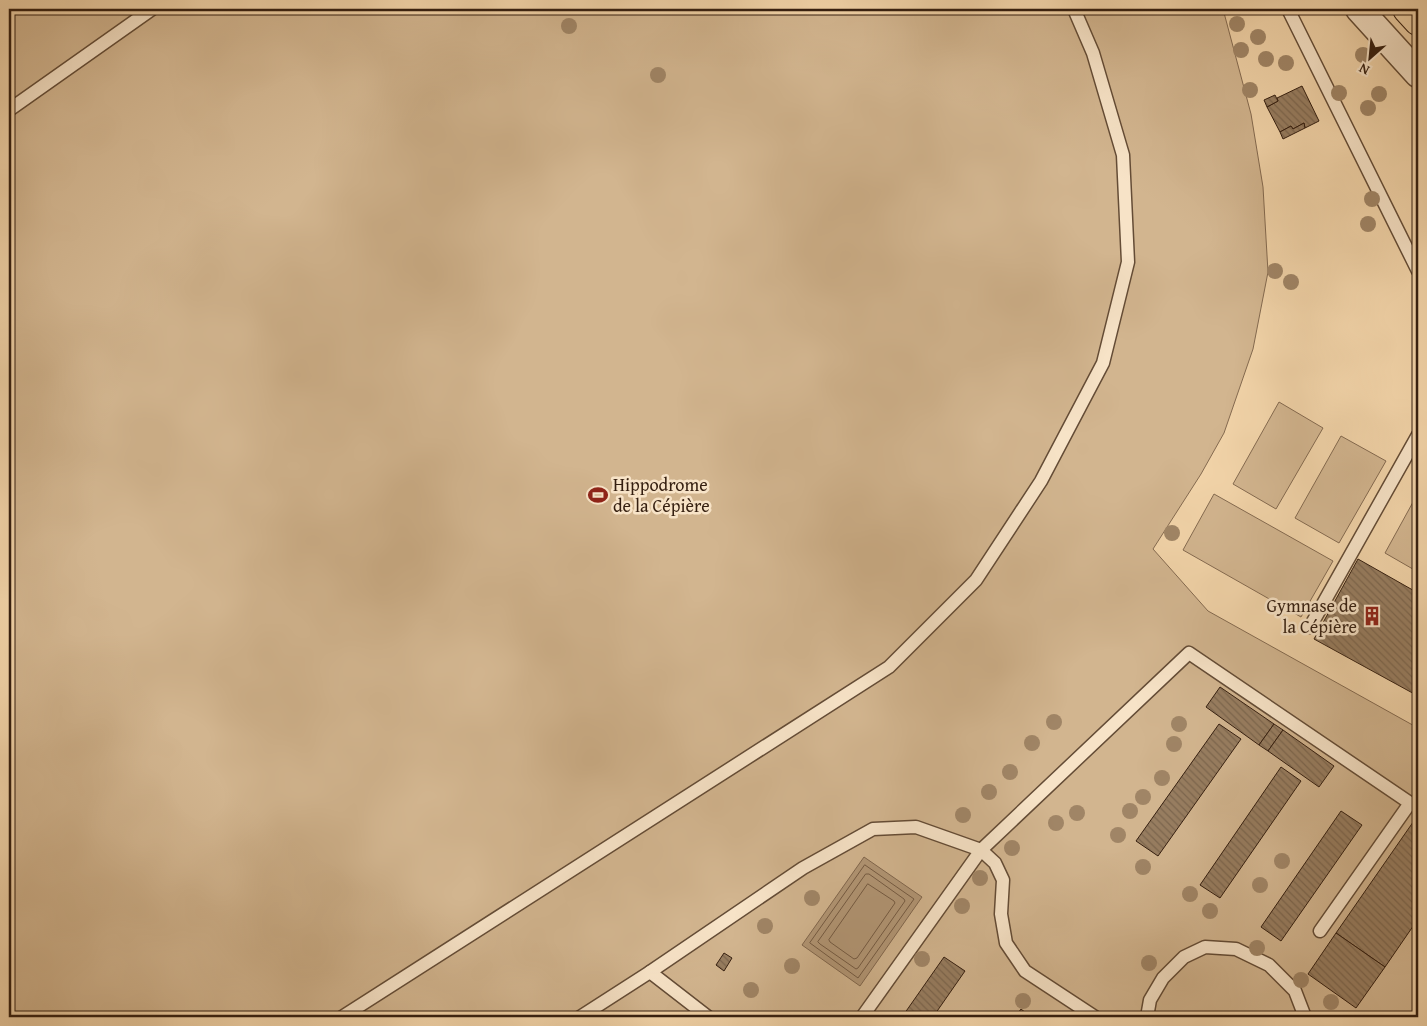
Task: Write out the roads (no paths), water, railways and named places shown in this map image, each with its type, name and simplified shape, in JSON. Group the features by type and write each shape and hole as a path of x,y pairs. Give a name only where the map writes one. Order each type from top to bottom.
{"highway":[{"path":"1407,9 1418,21"}],"street":[{"path":"1358,9 1418,74"}],"lane":[{"path":"9,110 152,9"},
{"path":"342,1017 889,667 976,580 1041,481 1103,363 1128,262 1123,155 1093,53 1074,9"},
{"path":"1288,9 1418,271"},
{"path":"1310,627 1418,435"},
{"path":"862,1017 981,850 1189,653 1410,803 1320,931"},
{"path":"580,1017 803,868 873,829 916,827 981,850 995,863 1003,880 1001,914 1006,943 1025,971 1095,1017"},
{"path":"1147,1017 1150,1000 1163,978 1184,957 1205,947 1236,950 1269,965 1295,991 1305,1017"},
{"path":"650,972 708,1017"}],"water":[{"path":"864,857 922,897 860,986 802,945"}],"place":[{"name":"Hippodrome de la Cépière","path":"598,495"},
{"name":"Gymnase de la Cépière","path":"1372,616"}]}
